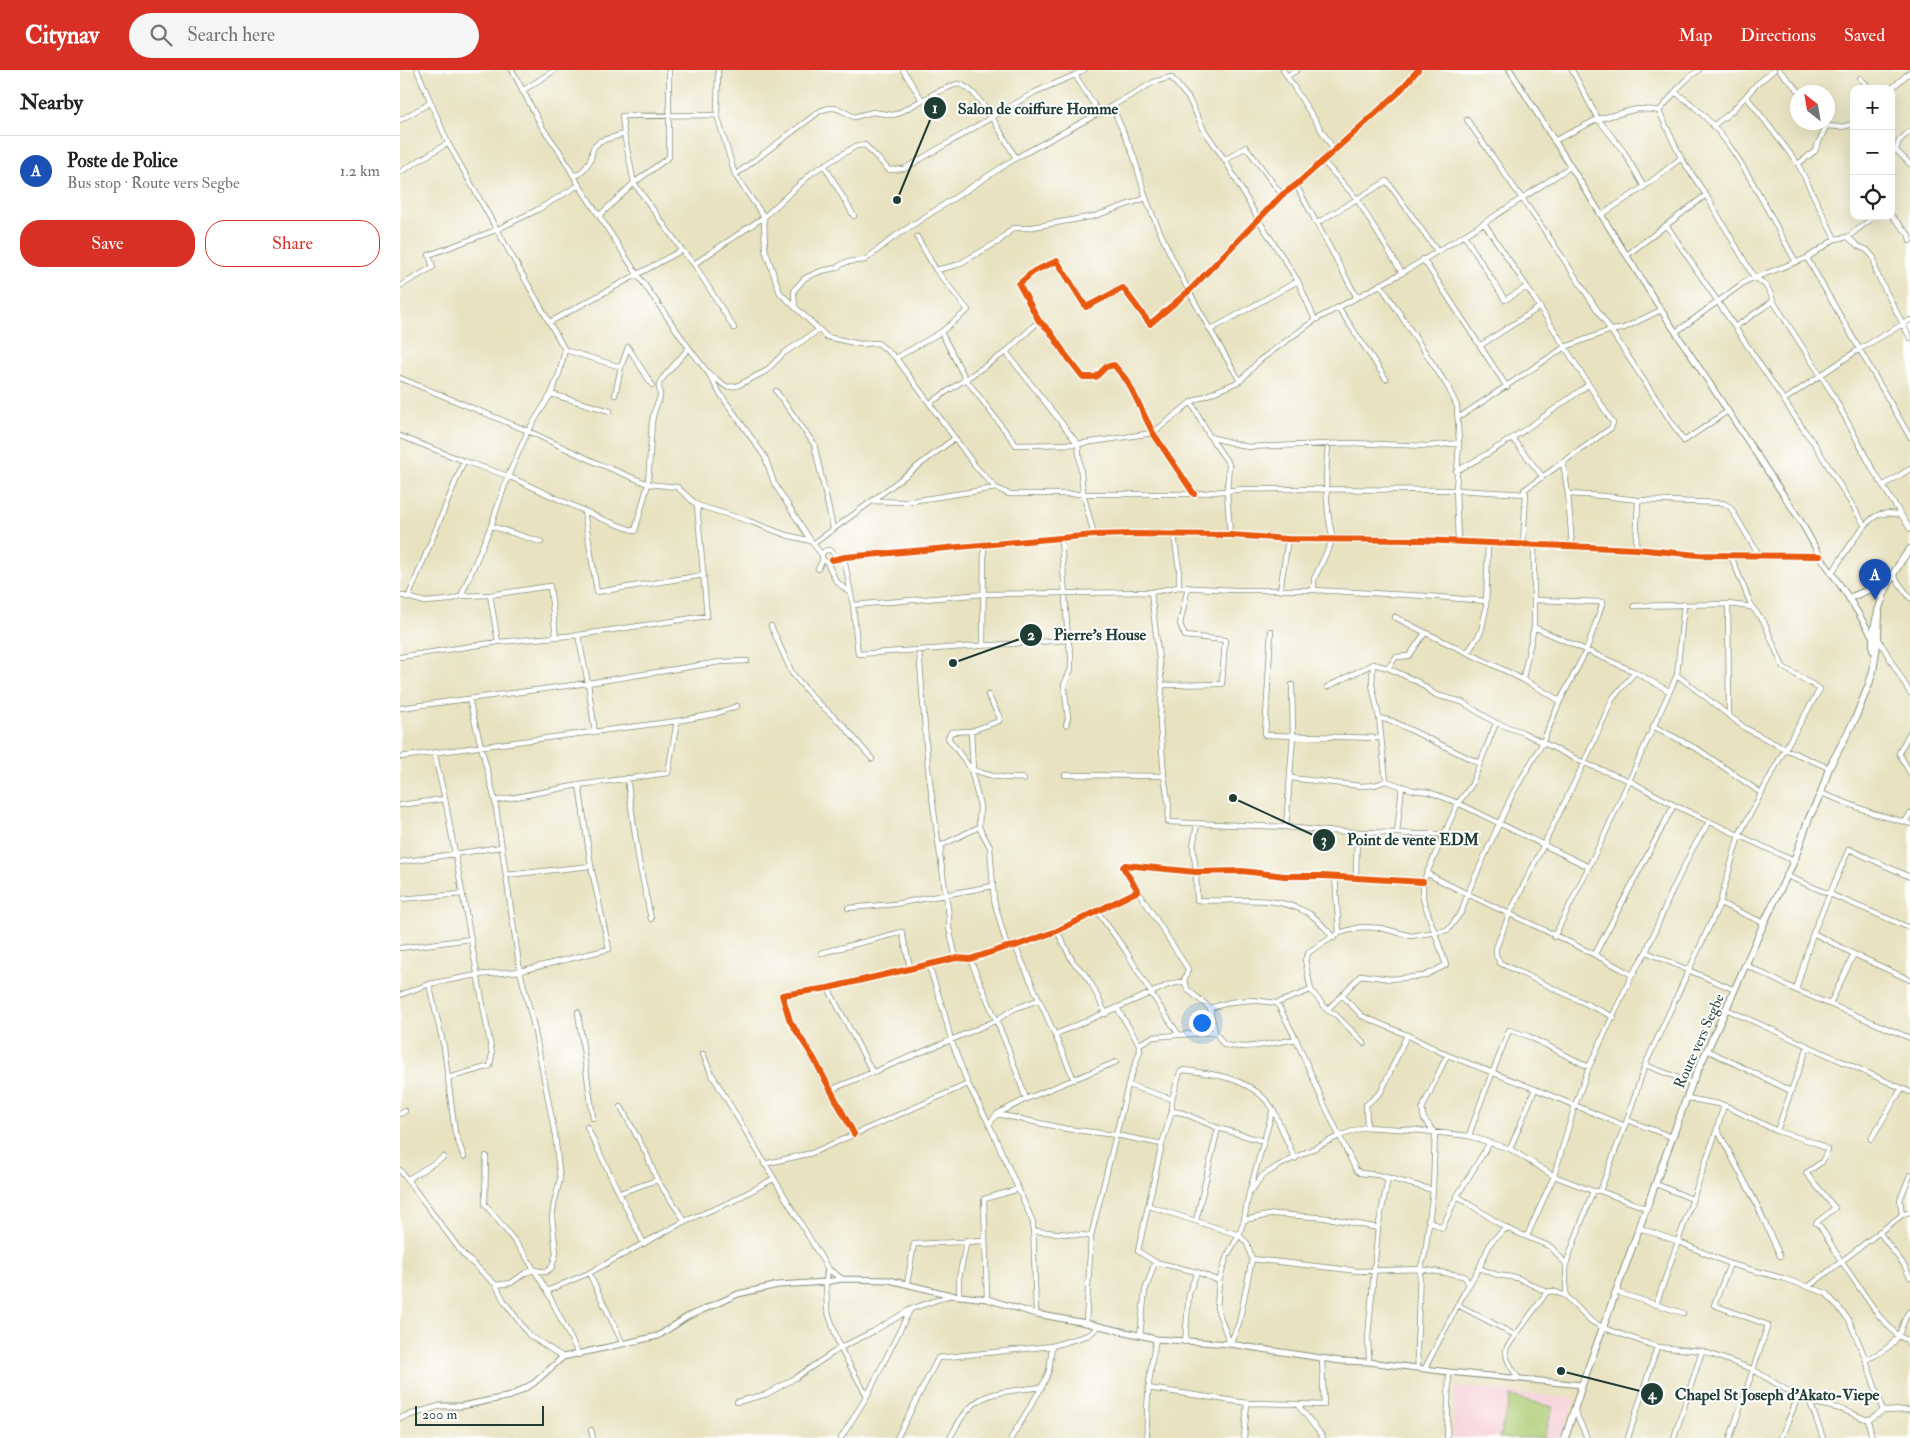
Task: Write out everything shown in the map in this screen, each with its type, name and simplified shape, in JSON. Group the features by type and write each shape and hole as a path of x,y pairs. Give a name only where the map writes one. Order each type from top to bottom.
{"main road":[{"name":"Route vers Segbe","path":"1565,1438 1582,1385 1692,1083 1794,861 1829,768 1855,719 1869,684 1874,662 1879,612 1891,578 1910,549"},
{"path":"1849,598 1891,578"}],"street":[{"path":"417,70 448,143 566,350 621,367"},
{"path":"512,70 542,127 560,152 579,186 765,457 774,483 813,544 826,557 836,581 850,593"},
{"path":"522,91 555,70"},
{"path":"599,216 634,183 669,157 670,70"},
{"path":"718,70 717,115 736,174 764,217 766,250 780,293 827,337 860,344 878,343 896,358 976,467 996,488 1009,494 1194,494 1244,489 1456,490 1526,494"},
{"path":"903,70 922,100"},
{"path":"694,264 764,217 813,172 862,145 865,145 889,170 904,169 1035,92 1084,70"},
{"path":"1284,70 1334,150"},
{"path":"1287,76 1297,70"},
{"path":"1194,494 1153,434 1128,382 1114,365 1106,367 1096,377 1083,377 1065,354 1050,330 1039,321 1019,284 1034,271 1057,261 1086,307 1123,288 1150,324 1190,290 1282,195 1296,185 1397,94 1418,70"},
{"path":"1510,70 1661,310 1800,520 1831,574 1875,637 1910,693"},
{"path":"1572,70 1598,119 1624,152 1644,187"},
{"path":"1659,111 1676,94 1682,82 1699,70"},
{"path":"1713,126 1731,112 1756,85 1774,70"},
{"path":"1779,70 1793,85"},
{"path":"1895,85 1910,72"},
{"path":"1075,75 1100,114"},
{"path":"794,307 794,293 805,278 821,271 836,268 846,262 864,260 894,236 1016,158 1100,114 1154,82 1171,77 1189,99 1204,130 1225,160 1258,220 1298,280 1315,320"},
{"path":"1860,78 1867,85"},
{"path":"736,174 827,108 839,108 854,117 873,112 892,116 958,84 962,84 976,95 1016,158"},
{"path":"1676,94 1688,101 1713,126 1740,161 1796,262"},
{"path":"1746,96 1798,164 1835,239"},
{"path":"400,120 430,103"},
{"path":"1112,106 1134,157 1154,219 1210,330 1240,381"},
{"path":"1554,141 1598,119 1637,109 1659,111"},
{"path":"1659,111 1681,158 1706,195 1754,277 1765,283 1770,291 1773,301 1820,374 1873,470 1910,529"},
{"path":"717,115 622,116 634,183 694,264 734,328"},
{"path":"1467,120 1549,237 1684,441 1728,411"},
{"path":"1835,126 1850,125"},
{"path":"1798,164 1816,151 1822,130"},
{"path":"1895,148 1903,136 1910,131"},
{"path":"572,174 578,174 586,168 593,148 600,141 624,134"},
{"path":"400,172 448,143"},
{"path":"1225,160 1246,147 1282,195"},
{"path":"1895,151 1910,164"},
{"path":"1601,215 1644,187 1681,158"},
{"path":"1322,160 1357,199 1402,273"},
{"path":"824,165 854,216"},
{"path":"941,332 966,378 1016,445 1078,444 1153,434 1192,402 1240,381 1260,360 1315,320 1356,296 1402,273 1484,223 1570,166"},
{"path":"1317,223 1387,181 1437,251"},
{"path":"1296,185 1356,296"},
{"path":"400,286 433,267 429,255 496,230 537,210 579,186"},
{"path":"1627,255 1706,195"},
{"path":"936,270 957,265 998,242 1013,228 1027,228 1095,216 1146,198"},
{"path":"1895,219 1909,235 1910,241"},
{"path":"1676,332 1717,301 1754,277 1807,258 1835,239 1848,237 1869,220"},
{"path":"1484,223 1540,307 1613,425 1524,490 1526,494 1523,544"},
{"path":"1667,226 1759,366 1814,443 1865,526"},
{"path":"1464,235 1505,300 1527,287"},
{"path":"896,358 941,332 968,310 936,270 917,237"},
{"path":"1848,237 1858,246 1867,250 1874,258 1876,272 1910,338"},
{"path":"550,322 682,250"},
{"path":"1807,258 1858,350 1910,437"},
{"path":"1424,259 1506,387"},
{"path":"1210,330 1298,280"},
{"path":"1380,284 1453,395 1457,406 1459,443 1456,471 1458,541"},
{"path":"1734,327 1773,301"},
{"path":"1338,307 1386,378"},
{"path":"1480,345 1540,307"},
{"path":"1458,418 1565,347 1611,330 1622,329 1661,310"},
{"path":"1784,400 1820,374 1910,320"},
{"path":"930,402 1006,352 1039,321"},
{"path":"709,374 727,387 737,386 766,371 784,353 819,330"},
{"path":"615,395 621,367 628,347 652,385"},
{"path":"400,436 508,476 584,511 635,531 648,484 652,422 660,397 659,384 666,373 689,348"},
{"path":"461,596 491,526 508,476 528,431 551,394 560,374 566,350"},
{"path":"1006,352 1078,444 1083,494 1094,535"},
{"path":"400,378 528,431 648,484 677,487 697,504 813,544"},
{"path":"1456,471 1486,456 1513,439 1588,385"},
{"path":"776,391 814,444 833,528"},
{"path":"551,394 610,411"},
{"path":"1192,402 1210,437 1229,464 1226,491 1230,535"},
{"path":"1210,437 1248,447 1352,443 1428,446 1459,443"},
{"path":"813,544 955,438"},
{"path":"1513,439 1542,476"},
{"path":"1314,590 1314,579 1333,539 1326,490 1328,445"},
{"path":"408,598 464,461"},
{"path":"1563,462 1568,494 1572,546"},
{"path":"1884,485 1910,468"},
{"path":"872,501 905,502 996,488"},
{"path":"1568,494 1638,500 1726,504 1730,507 1759,555"},
{"path":"1636,549 1638,500"},
{"path":"400,657 498,642 578,635 707,616 697,504"},
{"path":"584,511 597,592 704,575"},
{"path":"1831,574 1865,526 1877,515 1891,513 1901,515"},
{"path":"491,526 541,542"},
{"path":"826,557 1094,535 1230,535 1288,539 1458,541 1636,549 1698,555 1820,556"},
{"path":"1174,535 1179,568 1179,587"},
{"path":"1061,538 1064,594 1071,654 1071,669 1064,685 1068,718 1066,725"},
{"path":"1280,591 1288,539"},
{"path":"983,645 984,543"},
{"path":"1468,652 1480,632 1486,601 1488,543"},
{"path":"1523,678 1534,627 1534,544"},
{"path":"818,569 831,550 833,553 846,556"},
{"path":"826,557 833,553"},
{"path":"846,556 858,654 1068,640"},
{"path":"1600,1191 1625,1126 1645,1064 1720,902 1739,835 1820,689 1784,667 1764,622 1752,607 1731,556"},
{"path":"1891,578 1910,598"},
{"path":"400,595 426,602 550,586 556,637"},
{"path":"853,606 984,594 1151,592 1179,587 1280,591 1314,590 1486,601"},
{"path":"1162,685 1222,684 1224,640 1185,636 1181,627 1180,624 1188,587"},
{"path":"1151,592 1162,685 1160,723 1164,776 1169,806 1168,822 1357,832 1446,834"},
{"path":"490,595 498,642"},
{"path":"1364,1043 1336,1015 1328,1010 1311,990 1305,960 1309,952 1339,934 1361,926 1381,928 1411,936 1448,930 1462,911 1467,894 1499,823 1542,744 1560,701 1586,651 1604,602 1534,600"},
{"path":"1554,936 1630,781 1653,726 1678,675 1684,604"},
{"path":"1634,606 1728,604 1752,607"},
{"path":"1728,604 1729,714"},
{"path":"1395,617 1451,646 1523,678 1560,701"},
{"path":"771,626 792,673 814,698 843,724 872,759"},
{"path":"1534,627 1635,672 1669,691"},
{"path":"1271,630 1265,735 1381,738"},
{"path":"1388,668 1396,657 1409,656 1425,633"},
{"path":"578,635 588,683 595,732"},
{"path":"918,650 928,768 949,928 956,958"},
{"path":"400,708 588,683 720,662 747,661"},
{"path":"1373,664 1372,684 1379,718 1386,781"},
{"path":"1327,686 1373,664 1388,668 1418,682 1436,695 1462,702 1496,723 1522,732 1542,744 1630,781 1674,805 1794,861"},
{"path":"1614,1017 1500,963 1496,955 1496,948 1509,915 1584,763 1613,698 1635,672"},
{"path":"1678,675 1745,728 1785,749 1829,768"},
{"path":"1286,827 1293,736 1292,685"},
{"path":"988,695 1000,718 999,722 971,731 951,732 948,738 972,769 981,774 1002,778 1022,778 1024,780"},
{"path":"469,699 495,801 520,971 534,1027 555,1135 560,1180 552,1218 556,1253 556,1260 552,1267 546,1272 534,1270 525,1273 511,1283 496,1285"},
{"path":"400,757 677,721 715,714 737,706"},
{"path":"1379,718 1392,721 1479,763"},
{"path":"495,801 579,785 668,773 677,721"},
{"path":"1328,1010 1361,975 1390,979 1424,976 1446,966 1423,899 1423,882 1446,834 1458,803 1470,786 1496,723"},
{"path":"1653,726 1699,750 1761,793"},
{"path":"971,731 972,769 980,806 978,827 990,847 997,914 1007,947"},
{"path":"1910,732 1899,753 1910,773"},
{"path":"434,752 445,799 492,1054 490,1066 448,1078"},
{"path":"1065,775 1164,776"},
{"path":"627,778 639,862 651,919"},
{"path":"1291,778 1361,786 1375,785 1386,781 1413,790 1430,792 1458,803 1589,867"},
{"path":"400,995 429,984 477,975 520,971 609,949 591,866 579,785"},
{"path":"1397,832 1402,786"},
{"path":"1821,793 1874,814 1907,823 1910,814"},
{"path":"400,805 445,799"},
{"path":"1595,954 1674,805"},
{"path":"1527,1236 1554,1176 1589,1067 1632,976 1646,952 1676,882 1709,822"},
{"path":"1197,824 1193,847 1196,872 1196,900 1214,902 1245,899 1288,904 1310,914 1334,938"},
{"path":"940,855 942,845 978,827"},
{"path":"1356,878 1357,832"},
{"path":"400,862 501,847"},
{"path":"1796,990 1813,933 1849,849 1910,878"},
{"path":"1296,1039 1253,1046 1232,1047 1224,1045 1215,1032 1210,1008 1188,990 1184,981 1188,969 1122,867 1125,865 1196,872 1242,871 1285,876 1335,876 1423,882"},
{"path":"506,876 591,866"},
{"path":"1428,874 1509,915 1595,954 1632,976"},
{"path":"1335,876 1339,934"},
{"path":"1786,876 1910,928"},
{"path":"848,908 895,904 993,886"},
{"path":"854,1134 813,1057 790,1021 782,996 828,988 928,963 956,958 970,959 1016,946 1057,931 1138,891"},
{"path":"400,899 462,894"},
{"path":"1720,902 1764,923"},
{"path":"1097,911 1126,951 1179,1035"},
{"path":"1057,931 1073,962 1092,985 1106,1014"},
{"path":"821,953 902,932 910,968"},
{"path":"1813,933 1910,980"},
{"path":"400,948 471,939"},
{"path":"1016,946 1038,1000 1056,1034 1074,1080"},
{"path":"1646,952 1735,990"},
{"path":"1830,1004 1854,954"},
{"path":"970,959 1008,1048 1026,1099"},
{"path":"928,963 951,1040 968,1084 989,1124 1033,1222 1036,1314"},
{"path":"1746,965 1796,990 1910,1038"},
{"path":"1056,1034 1106,1014 1168,985 1184,981"},
{"path":"429,984 444,1047 456,1133 464,1157"},
{"path":"828,988 872,1073"},
{"path":"1210,1008 1226,1003 1252,1000 1277,1004 1311,990"},
{"path":"1342,995 1362,1016 1447,1055 1494,1072 1625,1126"},
{"path":"830,1090 995,1021 1014,1009 1038,1000"},
{"path":"1277,1004 1296,1039 1356,1170 1360,1173 1378,1175 1433,1190"},
{"path":"1086,1323 1091,1236 1128,1085 1140,1051 1139,1044 1117,1008"},
{"path":"1726,1009 1910,1092"},
{"path":"578,1012 593,1118"},
{"path":"1469,1136 1477,1109 1494,1072 1509,1030 1528,1036 1589,1067"},
{"path":"1139,1044 1153,1038 1215,1032"},
{"path":"1367,1127 1366,1105 1381,1092 1407,1035"},
{"path":"1777,1131 1808,1046"},
{"path":"1707,1050 1791,1090"},
{"path":"702,1054 764,1164 828,1269 842,1279"},
{"path":"1418,1368 1420,1269 1425,1254 1433,1190 1435,1133 1424,1120 1422,1109 1447,1055"},
{"path":"989,1124 997,1114 1026,1099 1116,1062"},
{"path":"1645,1064 1692,1083"},
{"path":"1219,1280 1198,1272 1155,1262 1138,1251 1162,1144 1172,1111 1172,1099 1180,1072 1184,1070 1217,1074 1234,1079 1261,1094 1273,1109 1295,1160"},
{"path":"764,1164 812,1152 968,1084"},
{"path":"1128,1085 1172,1099"},
{"path":"1871,1139 1902,1088"},
{"path":"1510,1149 1535,1089"},
{"path":"1687,1098 1724,1105 1777,1131 1816,1143 1828,1150 1822,1162 1806,1173 1835,1208 1816,1223 1820,1226 1841,1261 1879,1316 1898,1336 1907,1340 1910,1346"},
{"path":"1656,1305 1724,1105"},
{"path":"621,1107 647,1155 656,1180 685,1221"},
{"path":"1230,1344 1217,1308 1219,1280 1227,1256 1239,1235 1244,1220 1249,1193 1273,1109"},
{"path":"400,1114 405,1110"},
{"path":"1172,1111 1183,1113 1218,1128 1263,1141"},
{"path":"997,1114 1067,1130 1116,1135 1162,1144"},
{"path":"1627,1120 1672,1137"},
{"path":"587,1127 644,1244"},
{"path":"1249,1193 1262,1176 1339,1136 1367,1127 1469,1136 1489,1144 1510,1149 1554,1176 1646,1208"},
{"path":"1196,1221 1218,1128"},
{"path":"1717,1128 1756,1203 1780,1256"},
{"path":"1428,1220 1442,1228 1457,1196 1489,1144"},
{"path":"486,1156 485,1204 524,1253 547,1291 579,1355"},
{"path":"408,1179 444,1157"},
{"path":"400,1170 463,1254 496,1285 504,1301 529,1335 563,1357"},
{"path":"1902,1215 1900,1200 1910,1175"},
{"path":"547,1291 589,1273 685,1221 731,1202 774,1178"},
{"path":"1368,1362 1368,1337 1378,1228 1388,1179"},
{"path":"620,1193 656,1180"},
{"path":"1656,1184 1692,1199"},
{"path":"987,1299 984,1199 1019,1189"},
{"path":"1566,1296 1566,1264 1593,1191"},
{"path":"1457,1196 1506,1228 1551,1247 1566,1264"},
{"path":"1148,1206 1239,1235 1247,1244 1252,1259 1239,1323 1230,1344"},
{"path":"1808,1287 1902,1215 1910,1212"},
{"path":"1244,1220 1274,1214 1329,1218 1378,1228"},
{"path":"1425,1368 1491,1242 1506,1228"},
{"path":"1639,1228 1677,1241 1730,1264 1826,1293 1849,1320 1866,1360 1882,1411"},
{"path":"1034,1231 1091,1236"},
{"path":"1879,1232 1904,1265 1910,1277"},
{"path":"907,1284 914,1244 967,1240 984,1241"},
{"path":"959,1295 958,1278 967,1240"},
{"path":"1252,1259 1359,1271 1374,1269 1420,1269 1464,1276 1469,1284"},
{"path":"1140,1335 1145,1291 1155,1262"},
{"path":"1730,1264 1714,1305 1768,1325 1730,1438"},
{"path":"1904,1265 1910,1264"},
{"path":"1479,1268 1497,1275 1518,1278 1547,1292 1554,1291 1566,1296 1591,1321 1604,1328 1657,1347 1702,1351 1752,1369 1798,1397 1810,1402 1841,1409 1868,1420"},
{"path":"828,1269 826,1282 827,1309 840,1348 867,1396"},
{"path":"1184,1342 1189,1293 1198,1272"},
{"path":"589,1273 623,1344"},
{"path":"400,1418 440,1406 462,1406 511,1396 534,1383 563,1357 579,1355 658,1336 687,1317 738,1294 778,1285 842,1279 890,1280 951,1295 987,1299 1036,1314 1086,1323 1156,1340 1230,1344 1322,1359 1368,1362 1582,1385"},
{"path":"1518,1378 1505,1353 1515,1335 1547,1292"},
{"path":"1616,1292 1683,1313"},
{"path":"737,1402 767,1394 840,1348 874,1331 911,1308 951,1295"},
{"path":"1458,1305 1515,1335"},
{"path":"841,1438 867,1396 911,1308"},
{"path":"1866,1360 1888,1347 1898,1336 1910,1311"},
{"path":"897,1438 938,1358 1052,1346 1089,1335 1099,1326"},
{"path":"1147,1438 1150,1366 1156,1340"},
{"path":"1011,1438 1042,1388 1049,1371 1052,1346"},
{"path":"1628,1438 1657,1347"},
{"path":"1674,1438 1702,1351"},
{"path":"1148,1388 1247,1403 1324,1405 1322,1359"},
{"path":"1447,1438 1449,1372"},
{"path":"950,1438 960,1420 978,1401 1002,1392 1042,1388"},
{"path":"1781,1438 1798,1397"},
{"path":"1810,1402 1823,1438"},
{"path":"1244,1438 1247,1403"},
{"path":"1297,1404 1320,1432 1322,1438"},
{"path":"1868,1420 1882,1411 1910,1410"},
{"path":"1575,1411 1587,1438"},
{"path":"1868,1420 1872,1438"},
{"path":"591,1430 592,1438"}],"shaded area":[{"path":"1455,1386 1575,1399 1560,1438 1452,1438"}],"green space":[{"path":"1511,1396 1553,1407 1544,1438 1499,1438"}],"cycle path":[{"path":"1194,494 1153,433 1128,382 1114,365 1106,367 1096,377 1083,377 1049,330 1039,321 1019,284 1034,271 1057,261 1086,307 1123,288 1150,324 1190,290 1282,195 1296,185 1397,94 1418,70"},
{"path":"832,560 845,557 1094,535 1134,534 1230,535 1288,539 1420,540 1636,549 1698,555 1820,556"},
{"path":"854,1134 813,1057 790,1021 782,995 828,988 956,958 970,959 1057,931 1138,891 1123,867 1125,865 1196,872 1242,871 1285,876 1323,876 1423,882"}],"place":[{"name":"Salon de coiffure Homme","path":"897,200"},
{"name":"Poste de Police","path":"1875,600"},
{"name":"Pierre's House","path":"953,663"},
{"name":"Point de vente EDM","path":"1233,798"},
{"name":"Chapel St Joseph d'Akato-Viepe","path":"1561,1371"}]}
